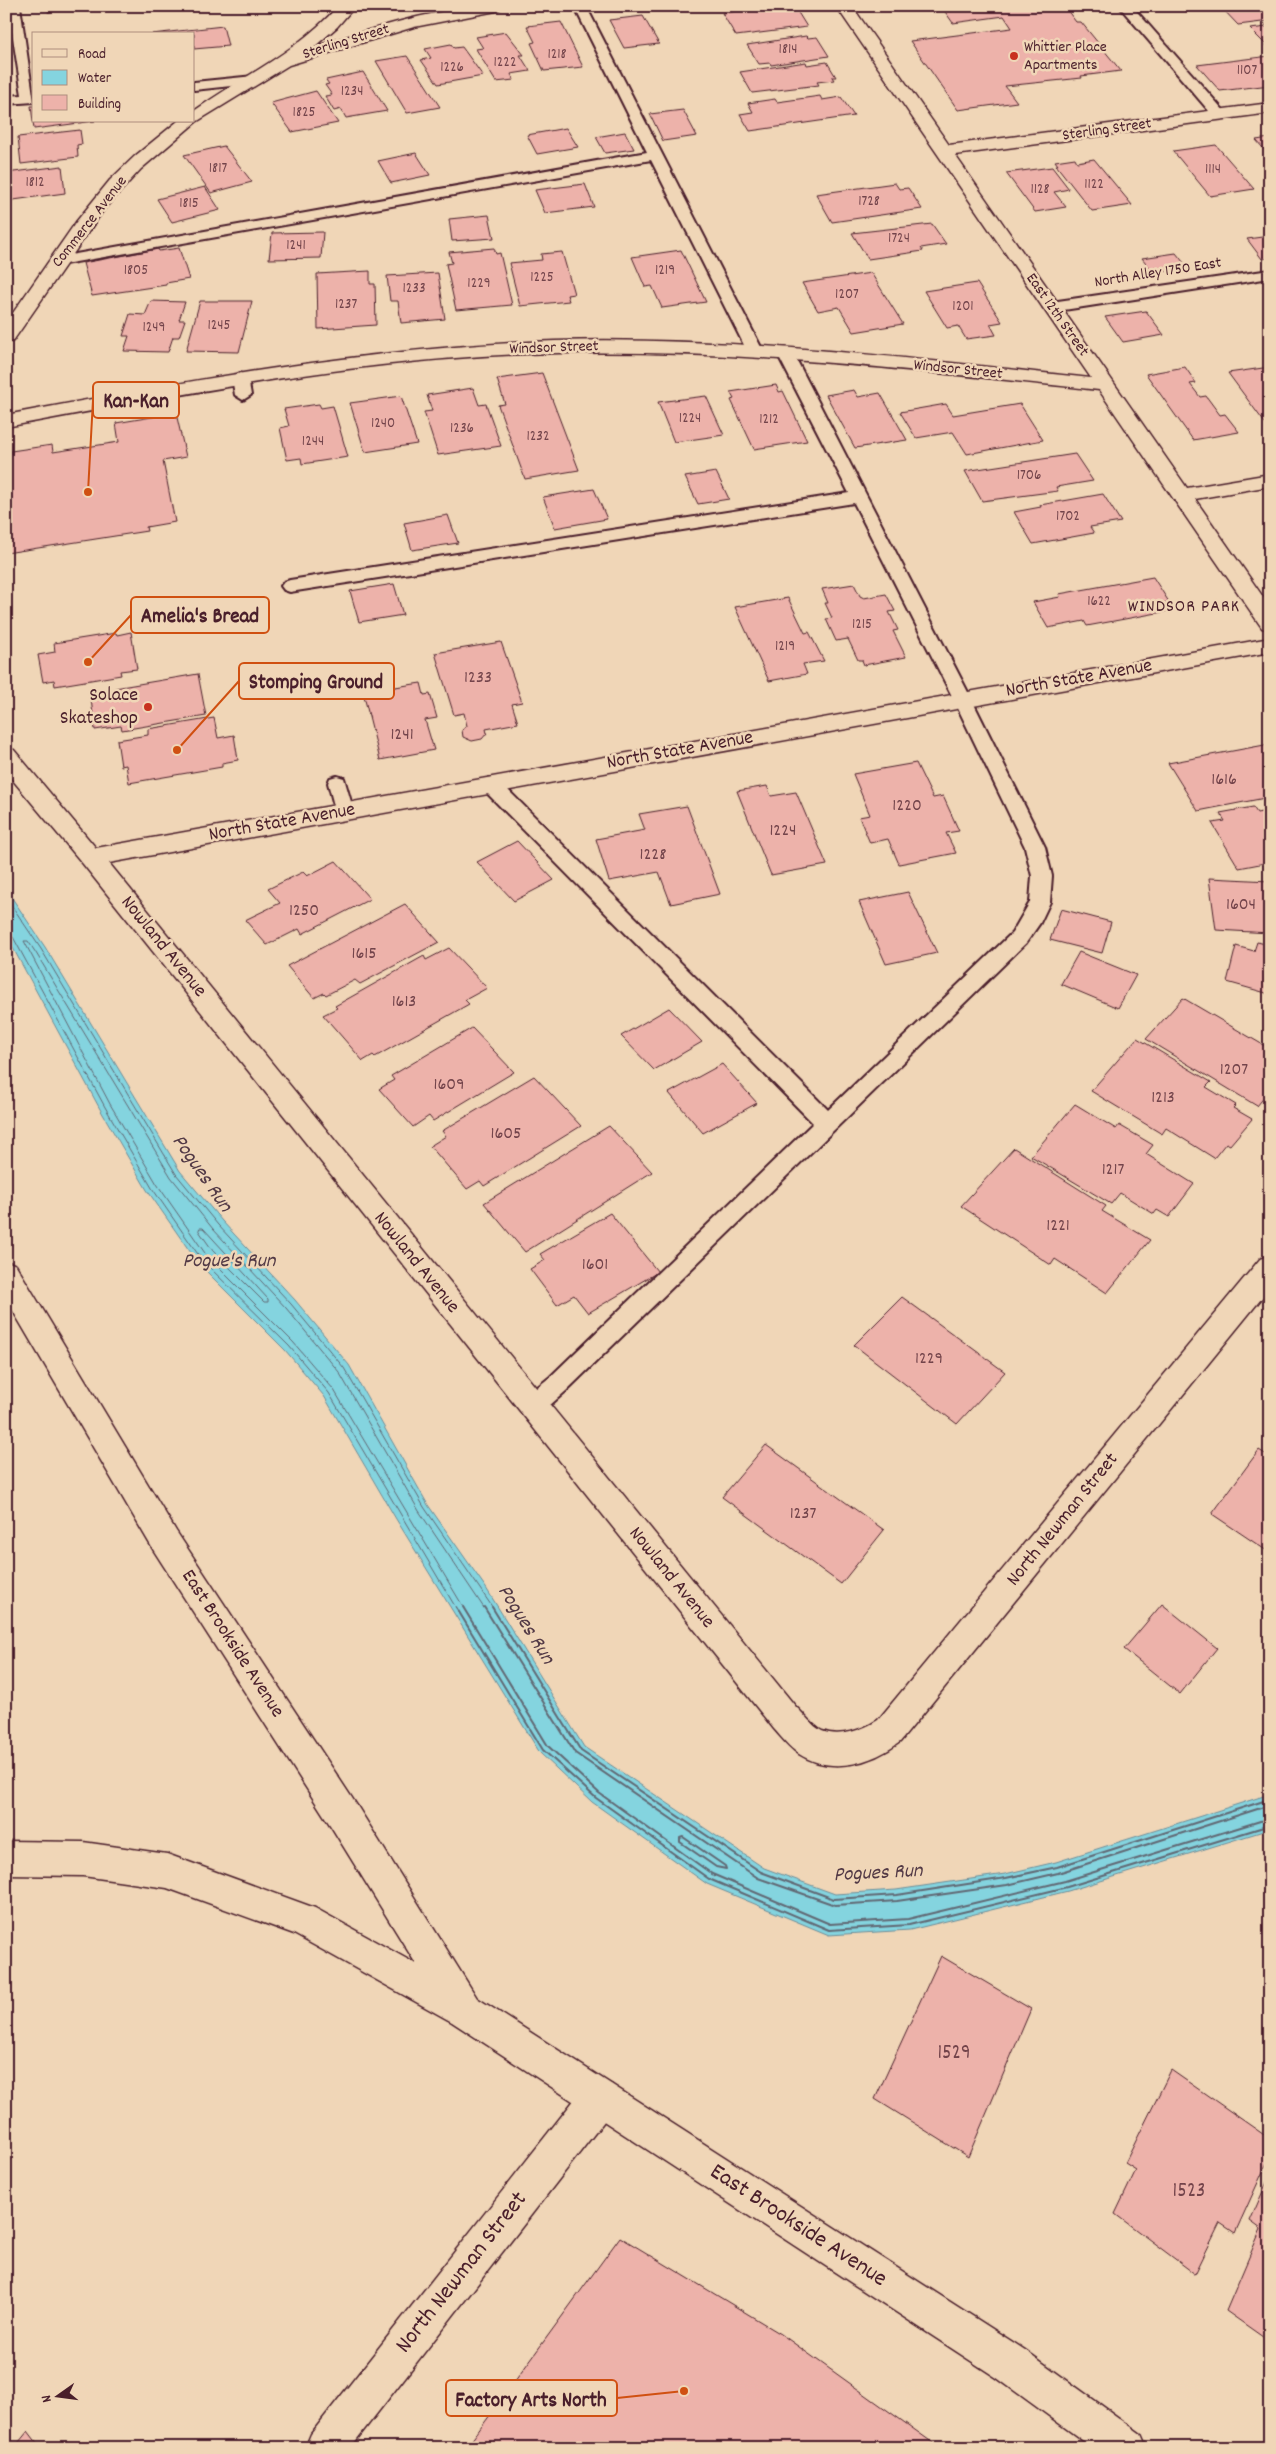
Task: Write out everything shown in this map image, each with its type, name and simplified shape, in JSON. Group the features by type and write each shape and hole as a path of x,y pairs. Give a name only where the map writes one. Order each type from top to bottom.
{"street":[{"path":"195,117 284,61 332,22 348,6"},
{"name":"Sterling Street","path":"284,61 406,24 496,6"},
{"name":"East 12th Street","path":"844,6 1270,624"},
{"name":"Sterling Street","path":"944,151 1270,108"},
{"name":"Commerce Avenue","path":"6,336 86,223 135,165 188,122"},
{"name":"Windsor Street","path":"6,422 242,386 356,361 498,349 643,346 755,351 1106,385"},
{"path":"1181,495 1270,480"},
{"name":"North State Avenue","path":"91,858 1270,645"},
{"name":"Nowland Avenue","path":"6,756 91,858 785,1718 800,1734 817,1746 841,1748"},
{"name":"North Newman Street","path":"841,1748 878,1741 889,1731 1270,1267"},
{"name":"East Brookside Avenue","path":"6,1273 165,1541 344,1816 464,2010"},
{"name":"East Brookside Avenue","path":"6,1858 83,1859 167,1871 303,1920 464,2010 1011,2364 1126,2448"},
{"name":"North Newman Street","path":"325,2448 599,2098"}],"lane":[{"path":"14,6 27,92 32,96"},
{"path":"580,6 755,351"},
{"path":"1125,6 1220,115"},
{"path":"195,86 254,80"},
{"path":"6,100 32,98"},
{"path":"59,261 655,155"},
{"name":"North Alley 1750 East","path":"1051,307 1270,274"},
{"path":"532,1406 558,1384 1019,938 1033,918 1040,902 1042,876 1035,847 963,700 785,353"},
{"path":"290,586 859,497"},
{"path":"337,783 344,812"},
{"path":"491,785 828,1124"}],"water":[{"name":"Pogue's Run","path":"6,889 45,947 180,1171 222,1221 295,1300 349,1365 428,1505 486,1588 584,1747 764,1868 835,1894 896,1890 1005,1874 1056,1862 1270,1794 1270,1829 1068,1891 910,1930 829,1935 707,1884 592,1802 540,1753 396,1519 324,1396 285,1350 198,1263 147,1190 100,1109 6,935"}],"building":[{"path":"47,6 92,6 92,7 48,12"},
{"path":"794,6 807,27 736,36 722,13"},
{"name":"Whittier Place Apartments","path":"941,6 1064,6 1076,22 1081,22 1121,71 1081,76 1082,78 1005,86 1017,102 958,110 910,41 1012,28 1004,16 953,23"},
{"path":"1220,6 1270,6 1270,21 1238,25"},
{"path":"643,16 659,44 624,48 609,20"},
{"path":"561,22 583,67 544,71 531,43 535,42 527,26"},
{"path":"1264,24 1270,24 1270,49 1250,29 1267,27"},
{"path":"223,26 228,46 195,49 195,32 170,32"},
{"path":"506,32 524,55 520,55 530,71 511,74 514,80 496,82 476,49 483,48 476,37"},
{"path":"806,36 808,38 817,37 829,56 771,65 770,63 759,64 747,45"},
{"path":"451,44 454,48 462,47 483,76 438,84 421,60 431,58 425,49"},
{"path":"407,56 440,107 407,113 376,61"},
{"path":"1270,56 1270,85 1220,91 1197,65"},
{"path":"806,62 807,65 827,62 836,77 832,77 834,80 817,82 819,85 752,93 740,72"},
{"path":"363,72 387,111 346,118 341,109 334,111 325,96 332,95 325,85 329,84 326,80"},
{"path":"316,91 338,123 292,132 271,103"},
{"path":"820,96 822,100 841,97 854,116 750,131 740,114 753,112 748,103 775,99 777,102"},
{"path":"683,110 697,136 663,141 650,114"},
{"path":"33,122 87,122 34,129"},
{"path":"566,128 578,147 537,154 527,135"},
{"path":"80,130 82,144 77,145 78,157 21,164 18,137"},
{"path":"625,132 634,149 605,153 596,137"},
{"path":"1270,138 1270,156 1256,140"},
{"path":"1216,145 1254,189 1210,196 1173,151"},
{"path":"224,146 252,182 211,193 184,155"},
{"path":"416,153 430,175 391,183 378,161"},
{"path":"1075,158 1077,162 1094,159 1132,205 1092,211 1056,165 1058,165 1055,161"},
{"path":"62,166 65,193 6,201 6,173"},
{"path":"1052,167 1069,189 1054,192 1066,207 1035,212 1006,173"},
{"path":"895,183 899,189 908,188 922,209 832,222 816,194"},
{"path":"585,184 594,207 545,213 535,190"},
{"path":"205,187 220,210 172,222 157,199"},
{"path":"489,215 494,238 452,241 449,219"},
{"path":"932,224 946,244 921,248 923,251 868,259 852,233"},
{"path":"323,232 321,258 269,259 272,233"},
{"path":"1270,236 1270,258 1262,259 1247,239"},
{"path":"179,248 189,279 166,283 166,285 92,296 83,263 158,249 159,251"},
{"path":"494,248 496,254 500,253 512,305 456,310 446,264 452,263 449,252"},
{"path":"681,250 706,302 662,308 652,286 645,287 632,257"},
{"path":"562,252 574,294 567,295 569,301 520,306 509,263 542,260 541,254"},
{"path":"1176,253 1188,268 1154,273 1142,258"},
{"path":"370,271 370,284 375,284 376,325 318,329 317,274"},
{"path":"438,273 445,319 401,323 398,301 390,301 387,276"},
{"path":"871,273 903,324 854,332 839,307 818,311 802,283"},
{"path":"977,283 1002,322 990,324 996,335 966,339 958,326 947,328 924,291"},
{"path":"151,301 185,302 179,320 185,320 179,337 173,337 168,352 124,351 129,336 123,336 130,314 145,315"},
{"path":"200,301 252,301 239,352 186,351"},
{"path":"1146,311 1164,335 1123,342 1105,317"},
{"path":"1185,367 1196,383 1190,384 1200,397 1206,396 1220,415 1225,414 1239,432 1193,440 1146,374"},
{"path":"1270,367 1270,430 1228,373"},
{"path":"542,373 579,470 525,479 498,405 505,404 497,379"},
{"path":"776,385 779,392 783,391 807,441 754,449 731,400 734,399 730,392"},
{"path":"473,388 479,405 486,404 501,446 438,455 424,412 432,411 427,395"},
{"path":"854,390 858,397 880,393 907,440 855,448 826,395"},
{"path":"401,396 417,444 365,452 350,403"},
{"path":"706,396 724,435 674,442 658,402"},
{"path":"319,404 321,408 333,406 348,457 302,464 301,458 287,460 280,428 289,426 284,409"},
{"path":"946,404 953,415 1020,404 1043,440 967,454 953,432 916,438 900,412"},
{"path":"176,413 186,457 163,461 175,522 146,527 147,531 6,553 6,454 11,454 11,451 52,445 53,452 119,442 116,423"},
{"path":"1075,454 1093,481 1056,487 1058,491 982,501 965,471"},
{"path":"716,472 729,499 698,504 685,477"},
{"path":"594,489 607,519 555,528 543,497"},
{"path":"1103,494 1121,522 1090,527 1094,533 1033,544 1014,512 1041,507 1040,505"},
{"path":"448,515 458,543 412,550 404,523"},
{"path":"1153,577 1169,602 1162,603 1168,611 1087,626 1084,621 1048,628 1033,602 1060,597 1059,594"},
{"path":"394,584 403,615 359,622 350,591"},
{"path":"854,584 860,596 864,598 886,594 895,611 889,612 898,630 893,631 906,657 864,665 862,660 858,660 848,639 836,641 826,619 832,618 825,603 828,603 822,589"},
{"path":"788,598 805,633 809,632 824,661 803,664 807,674 769,681 735,607"},
{"path":"131,632 137,669 120,671 121,675 55,686 54,680 43,682 38,655 55,652 54,643"},
{"path":"501,642 522,702 512,704 518,723 486,729 487,733 482,739 472,741 463,737 462,730 467,726 464,713 454,715 435,653"},
{"name":"Solace Skateshop","path":"198,674 206,716 122,730 121,726 95,730 91,699 116,695 115,688"},
{"path":"421,683 424,695 430,694 437,718 425,720 434,750 380,760 363,692"},
{"path":"214,718 218,738 234,735 238,760 222,763 222,767 129,783 126,765 121,766 117,740 148,735 148,729"},
{"path":"1270,744 1270,797 1198,811 1168,763"},
{"path":"916,763 933,798 943,796 959,831 946,833 956,853 899,864 888,839 870,843 859,817 870,815 853,774"},
{"path":"767,786 771,796 796,792 827,865 771,875 737,791"},
{"path":"687,806 720,894 671,904 659,872 609,881 596,839 645,830 639,814"},
{"path":"1253,807 1257,813 1270,810 1270,862 1239,868 1212,823 1225,821 1220,813"},
{"path":"517,841 554,880 514,901 477,862"},
{"path":"336,861 370,899 302,934 299,929 267,945 245,920 280,903 268,889 303,872 307,876"},
{"path":"1209,878 1270,881 1270,933 1216,930"},
{"path":"908,892 937,953 886,964 859,902"},
{"path":"405,904 439,942 360,984 355,980 326,995 324,993 314,998 287,966"},
{"path":"1061,909 1111,922 1102,953 1050,940"},
{"path":"1257,942 1270,945 1270,998 1266,993 1227,982 1236,946 1254,951"},
{"path":"449,948 487,988 465,1000 469,1004 375,1057 373,1055 363,1061 323,1015 337,1008 335,1006 424,956 426,960"},
{"path":"1079,952 1136,975 1118,1008 1061,984"},
{"path":"1183,998 1270,1049 1270,1090 1257,1106 1146,1039"},
{"path":"669,1008 702,1042 654,1070 621,1036"},
{"path":"472,1028 514,1072 433,1121 429,1116 413,1127 379,1089 394,1080 391,1076"},
{"path":"1137,1038 1211,1082 1206,1087 1236,1105 1233,1108 1252,1119 1230,1145 1226,1143 1214,1158 1166,1128 1162,1134 1091,1091"},
{"path":"722,1064 757,1103 703,1133 669,1093"},
{"path":"534,1076 581,1126 484,1186 480,1181 467,1189 430,1146 446,1136 442,1131"},
{"path":"1075,1104 1116,1129 1119,1125 1153,1145 1146,1154 1194,1184 1169,1217 1157,1210 1154,1214 1120,1193 1111,1204 1031,1156"},
{"path":"609,1126 652,1172 525,1252 484,1203"},
{"path":"1014,1148 1106,1206 1102,1211 1150,1240 1107,1293 1055,1259 1051,1265 961,1206"},
{"path":"610,1213 658,1272 588,1313 574,1295 557,1305 530,1269 545,1260 540,1254"},
{"path":"902,1297 1005,1372 957,1424 854,1345"},
{"path":"766,1445 884,1530 841,1584 722,1497"},
{"path":"1259,1450 1270,1457 1270,1553 1212,1514"},
{"path":"1162,1604 1217,1648 1180,1694 1124,1649"},
{"path":"941,1956 1031,2009 968,2157 875,2099"},
{"path":"1171,2070 1270,2139 1270,2156 1235,2233 1220,2223 1195,2274 1115,2214 1136,2170 1125,2163"},
{"path":"1270,2175 1270,2342 1226,2311 1261,2229 1250,2221"},
{"path":"620,2237 781,2334 940,2448 466,2448"},
{"path":"28,2431 41,2448 14,2448"}],"place":[{"name":"Whittier Place Apartments","path":"1014,56"},
{"name":"Kan-Kan","path":"88,492"},
{"name":"Amelia's Bread","path":"88,662"},
{"name":"Solace Skateshop","path":"148,707"},
{"name":"Stomping Ground","path":"177,750"},
{"name":"Factory Arts North","path":"684,2391"}],"district":[{"name":"WINDSOR PARK","path":"1184,607"}],"water label":[{"name":"Pogues Run","path":"201,1174"},
{"name":"Pogues Run","path":"525,1625"},
{"name":"Pogues Run","path":"878,1874"}]}
